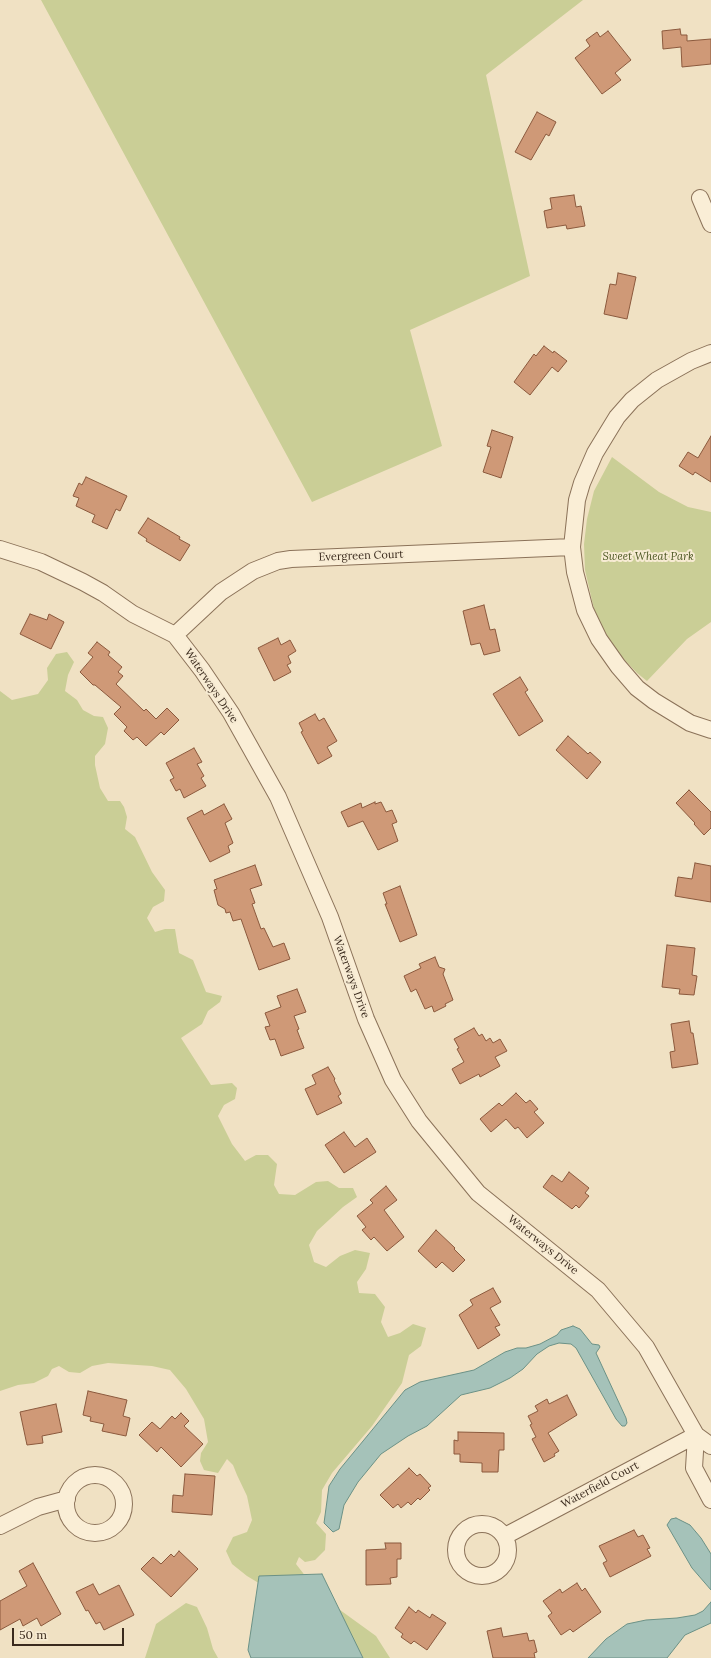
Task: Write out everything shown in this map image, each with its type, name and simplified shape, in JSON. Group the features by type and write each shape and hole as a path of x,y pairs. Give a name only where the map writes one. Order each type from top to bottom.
{"street":[{"path":"700,198 711,224"},
{"path":"711,353 657,380 632,400 617,417 589,464 577,500 572,548 585,610 599,639 618,666 637,688 654,701 690,723 711,730"},
{"name":"Waterways Drive","path":"0,548 40,562 83,582 104,593 133,614 175,635 202,670 231,714 278,797 330,917 374,1037 393,1080 419,1121 478,1193 598,1290 646,1347 696,1435 711,1446"},
{"name":"Evergreen Court","path":"175,635 228,588 253,571 278,561 291,559 572,548"},
{"path":"696,1435 694,1468 711,1500"},
{"name":"Waterfield Court","path":"505,1536 696,1435"},
{"path":"0,1526 38,1507 67,1499"}],"green space":[{"path":"41,0 583,0 486,75 530,276 410,330 442,446 312,502"},
{"name":"Sweet Wheat Park","path":"612,457 659,492 688,507 711,512 711,622 687,639 647,681 619,654 605,632 594,609 585,570 584,544 587,519 594,491"},
{"path":"67,652 74,662 68,675 65,691 77,700 83,710 94,716 103,717 108,728 105,744 95,756 95,765 100,788 108,801 120,801 124,807 127,817 125,829 135,837 152,872 165,890 164,901 153,907 147,918 155,932 165,929 175,929 179,953 193,960 206,992 222,996 220,1002 208,1011 202,1024 181,1038 211,1085 232,1083 237,1088 235,1099 224,1105 218,1116 232,1144 245,1161 256,1155 268,1155 277,1164 274,1185 279,1194 295,1195 316,1182 328,1181 339,1188 353,1188 357,1197 343,1207 317,1231 309,1245 314,1262 326,1267 340,1256 355,1250 370,1253 366,1269 357,1282 359,1293 375,1294 385,1307 381,1322 388,1337 400,1333 413,1324 426,1328 421,1346 409,1355 402,1383 372,1426 332,1473 322,1490 321,1512 316,1523 326,1534 325,1550 315,1560 305,1562 299,1557 296,1564 310,1582 329,1602 376,1636 390,1658 330,1658 267,1588 247,1576 232,1564 226,1551 233,1537 247,1532 252,1520 247,1496 233,1465 227,1459 218,1473 204,1470 200,1461 201,1453 208,1442 204,1419 186,1389 170,1370 152,1366 108,1363 92,1366 80,1373 69,1372 59,1366 52,1369 48,1376 34,1383 18,1385 0,1391 0,691 12,700 38,694 48,680 47,668 56,654"},
{"path":"186,1603 197,1607 207,1628 213,1649 218,1658 145,1658 156,1624"}],"water":[{"path":"573,1326 580,1329 592,1344 599,1345 600,1347 596,1353 626,1418 627,1423 625,1426 622,1426 616,1419 576,1348 571,1344 559,1343 549,1346 537,1354 523,1369 510,1378 490,1388 461,1395 427,1426 408,1436 381,1454 358,1482 344,1505 339,1529 333,1532 324,1523 329,1486 340,1469 405,1390 420,1382 474,1370 505,1352 517,1348 526,1348 540,1344 557,1335 561,1330"},
{"path":"676,1518 690,1525 701,1538 711,1554 711,1590 692,1568 667,1525 671,1519"},
{"path":"322,1574 363,1658 251,1658 248,1650 259,1576"},
{"path":"711,1602 711,1623 685,1635 667,1658 588,1658 606,1639 627,1624 646,1620 695,1615 703,1611"}],"building":[{"path":"680,29 681,35 687,35 687,41 711,39 711,64 682,67 681,47 663,49 662,31"},
{"path":"608,31 631,60 615,73 621,80 602,94 575,58 590,46 586,40 597,32 600,37"},
{"path":"537,112 556,122 549,136 546,134 531,160 515,152"},
{"path":"574,195 576,207 581,206 585,226 567,229 566,225 547,228 544,211 552,209 550,198"},
{"path":"618,273 636,277 627,319 604,314 610,284 616,285"},
{"path":"544,346 553,353 554,351 567,361 558,372 552,367 530,395 514,382 534,354 536,356"},
{"path":"492,430 513,437 501,478 483,472 491,447 487,446"},
{"path":"711,436 711,482 695,472 693,475 679,466 688,452 698,458"},
{"path":"86,477 127,496 120,511 116,509 107,529 92,522 95,515 76,506 79,498 73,496 79,483 82,485"},
{"path":"148,518 180,537 179,539 190,545 180,561 146,541 147,539 138,533"},
{"path":"484,605 490,630 495,629 500,651 484,655 480,643 471,645 463,611"},
{"path":"30,614 47,620 49,614 64,622 51,649 20,634"},
{"path":"278,638 281,645 290,640 296,651 288,656 291,663 287,665 291,672 274,681 258,648"},
{"path":"97,642 110,652 108,655 122,667 118,672 123,676 116,684 144,711 146,709 156,719 167,708 179,720 164,735 161,732 146,746 137,737 133,740 124,731 127,727 114,714 121,707 95,685 93,685 80,672 93,657 88,653"},
{"path":"520,677 528,690 525,692 543,721 519,736 493,694"},
{"path":"315,714 319,721 324,718 337,741 327,747 332,756 318,764 301,732 303,731 299,723"},
{"path":"568,736 588,754 590,752 601,762 587,779 556,750"},
{"path":"194,748 202,762 197,764 204,776 201,778 206,786 184,798 180,789 176,791 170,780 174,778 166,763"},
{"path":"689,790 711,812 711,828 704,835 676,803"},
{"path":"375,802 375,804 381,802 386,812 392,810 397,822 392,824 398,841 378,850 363,821 348,827 341,812 361,803 362,808"},
{"path":"224,804 232,819 225,823 233,843 228,846 230,852 210,862 187,818 202,810 204,815"},
{"path":"695,863 711,866 711,902 675,896 678,877 692,879"},
{"path":"255,865 262,885 250,889 255,903 252,904 261,929 264,928 273,947 284,943 290,959 259,970 241,919 233,921 230,912 226,913 225,909 218,905 214,890 217,889 214,880"},
{"path":"400,886 417,935 400,942 385,904 387,904 383,893"},
{"path":"667,945 695,948 692,975 697,976 694,995 679,994 680,989 662,987"},
{"path":"435,957 439,967 445,969 443,974 453,1000 445,1004 446,1006 434,1012 432,1006 425,1009 416,989 411,992 404,976 421,968 419,964"},
{"path":"297,989 306,1012 294,1016 299,1029 297,1030 304,1048 281,1056 275,1039 270,1040 265,1027 270,1026 265,1013 281,1007 277,996"},
{"path":"689,1021 691,1033 693,1033 698,1064 672,1068 670,1052 675,1051 671,1024"},
{"path":"474,1028 479,1036 482,1034 486,1041 490,1038 493,1043 500,1039 507,1051 495,1057 500,1066 480,1077 479,1074 460,1084 452,1069 464,1062 457,1049 459,1048 454,1039"},
{"path":"328,1067 341,1094 338,1096 342,1103 317,1115 305,1089 316,1084 312,1075"},
{"path":"516,1093 526,1103 530,1100 538,1109 534,1112 544,1123 527,1138 518,1127 515,1129 506,1119 491,1132 480,1119 499,1103 502,1106"},
{"path":"344,1132 355,1147 367,1138 376,1152 344,1173 325,1145"},
{"path":"569,1172 589,1188 585,1193 589,1196 579,1208 576,1205 572,1209 543,1187 552,1175 562,1182"},
{"path":"386,1186 397,1200 384,1210 404,1237 387,1251 374,1237 371,1240 362,1230 366,1227 357,1216 373,1203 370,1200"},
{"path":"436,1230 465,1260 453,1272 442,1262 436,1268 418,1251"},
{"path":"493,1288 501,1302 490,1308 500,1325 495,1327 500,1335 478,1349 459,1315 473,1305 470,1300"},
{"path":"88,1391 127,1400 123,1416 130,1418 126,1436 102,1431 104,1424 90,1421 91,1417 83,1415"},
{"path":"567,1395 577,1415 548,1433 559,1451 554,1454 555,1456 544,1462 532,1439 536,1437 530,1425 532,1424 528,1416 538,1411 535,1406 547,1399 549,1404"},
{"path":"56,1404 62,1432 42,1436 43,1443 27,1445 20,1412"},
{"path":"181,1413 189,1421 184,1426 203,1444 181,1467 161,1447 157,1452 139,1435 152,1422 160,1429 172,1416 175,1419"},
{"path":"458,1432 504,1433 504,1450 499,1450 498,1472 482,1472 482,1463 460,1462 460,1454 454,1454 454,1440 458,1441"},
{"path":"409,1468 417,1476 420,1474 431,1486 428,1488 430,1490 420,1500 418,1498 411,1505 408,1502 401,1508 398,1504 393,1508 380,1495"},
{"path":"185,1474 215,1476 212,1515 172,1512 173,1495 183,1496"},
{"path":"634,1530 638,1537 643,1535 650,1548 647,1549 651,1556 610,1577 603,1563 607,1561 599,1546"},
{"path":"385,1543 401,1543 401,1559 397,1559 397,1577 390,1578 391,1584 366,1585 366,1550 386,1549"},
{"path":"179,1551 198,1569 171,1597 141,1569 153,1557 161,1564 171,1554 174,1557"},
{"path":"33,1563 61,1614 41,1626 37,1618 23,1626 20,1619 0,1630 0,1601 27,1586 19,1571"},
{"path":"577,1583 582,1591 585,1588 601,1612 573,1632 570,1629 561,1635 548,1616 552,1613 543,1601 560,1589 562,1593"},
{"path":"93,1584 99,1595 119,1585 134,1615 104,1630 100,1622 96,1624 88,1610 86,1611 76,1592"},
{"path":"409,1607 416,1613 418,1610 430,1618 432,1614 446,1623 427,1650 414,1641 411,1644 401,1637 403,1634 395,1628"},
{"path":"501,1628 503,1637 527,1633 529,1641 534,1640 537,1652 534,1653 535,1658 493,1658 487,1631"}]}
